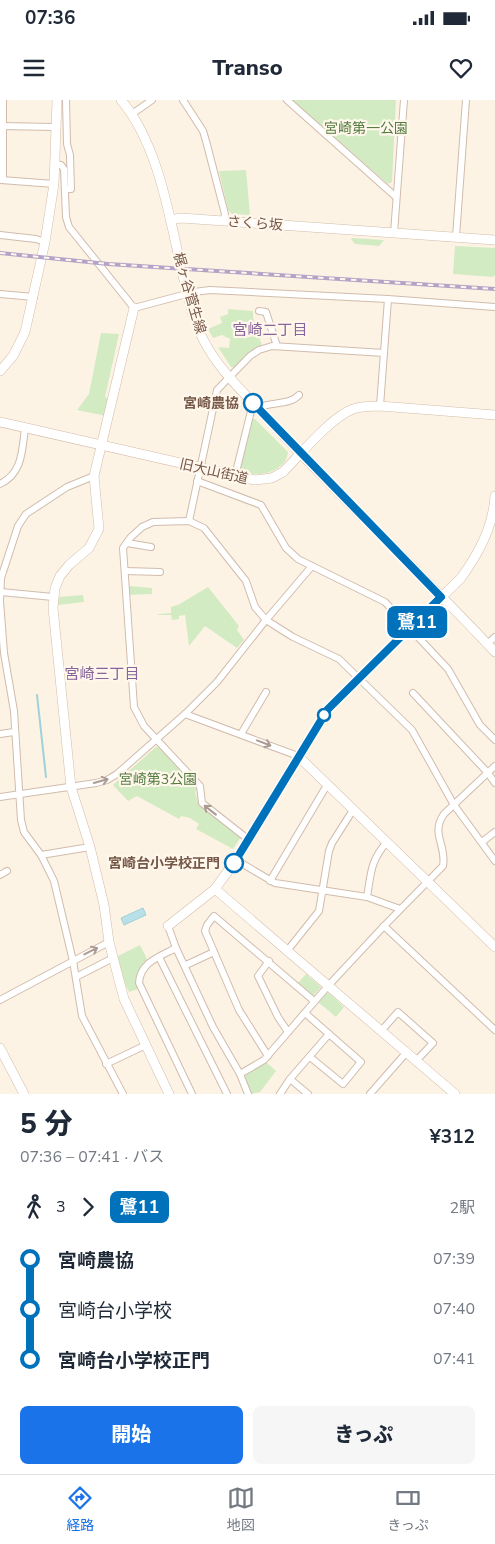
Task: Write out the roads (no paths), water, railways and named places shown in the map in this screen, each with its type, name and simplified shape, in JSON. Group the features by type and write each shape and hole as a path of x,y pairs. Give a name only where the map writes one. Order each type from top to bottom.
{"street":[{"path":"3,100 1,126 2,180 54,184"},
{"path":"0,371 20,344 34,297 54,184 57,100"},
{"path":"66,100 71,189 66,189"},
{"name":"梶ヶ谷菅生線","path":"121,100 132,114 150,150 170,220 194,318 204,341 218,364 228,378 301,454 495,652"},
{"path":"132,114 152,100"},
{"path":"183,100 203,131 225,214 224,221"},
{"path":"287,100 396,197"},
{"path":"394,233 404,100"},
{"path":"456,237 466,100"},
{"path":"1,126 56,127"},
{"path":"54,164 61,165 64,169 66,217 69,227 134,308"},
{"name":"さくら坂","path":"170,220 181,218 495,240"},
{"path":"0,235 36,239 45,242"},
{"path":"134,308 210,290 388,299 495,307"},
{"path":"0,294 34,297"},
{"path":"380,406 388,299"},
{"path":"134,308 94,476 99,523 96,536 89,548 69,565 60,576 53,597 72,787 90,847 104,905 113,958 124,998 169,1094"},
{"path":"259,311 266,312 277,346"},
{"path":"189,521 217,390 250,356 259,350 277,346 384,353"},
{"path":"235,476 255,405 294,400 299,395"},
{"name":"旧大山街道","path":"0,422 255,480 272,478 283,472 338,418 363,406 495,415"},
{"path":"0,484 9,479 21,462 25,428"},
{"path":"94,476 67,487 26,514 18,526 1,578 2,654 14,711 18,794 24,832 40,855 54,881 73,960 82,1016 123,1094"},
{"path":"197,481 261,505 286,548 298,559 384,602 453,674 480,726 495,740"},
{"path":"248,1094 240,1074 213,1027 186,965 176,948 168,926 215,888 236,860 328,709 460,578 483,543 490,525 495,496"},
{"path":"249,840 202,803 200,786 144,726 134,707 133,650 123,548 142,527 153,522 189,521 204,528 246,581 255,607 266,620 293,637 339,659 412,730 454,805 495,861"},
{"path":"127,542 151,547"},
{"path":"0,798 107,780 117,774 218,682 266,620 312,566"},
{"path":"125,570 160,572"},
{"path":"0,592 53,597"},
{"path":"487,644 495,637"},
{"path":"241,734 266,692"},
{"path":"413,693 488,773 495,783"},
{"path":"185,714 298,756 495,947"},
{"path":"0,734 14,732"},
{"path":"240,1074 268,1056 314,1001 443,866 445,858 437,823 495,766"},
{"path":"270,881 327,785"},
{"path":"288,951 316,915 328,852 353,810"},
{"path":"482,842 495,832"},
{"path":"367,897 374,859 377,852 387,842"},
{"path":"40,855 90,847"},
{"path":"236,860 270,881 367,897 400,909"},
{"path":"0,876 7,871"},
{"path":"215,888 455,1094"},
{"path":"268,1056 239,1010 205,931 214,916 314,1001"},
{"path":"384,926 495,1030"},
{"path":"0,1000 110,942"},
{"path":"176,948 147,964 140,977 140,983 192,1094"},
{"path":"186,965 214,952"},
{"path":"159,957 228,1094"},
{"path":"76,977 113,958"},
{"path":"269,961 258,976 278,1017 288,1032"},
{"path":"381,1031 398,1012 433,1043 416,1061"},
{"path":"305,1013 361,1062 343,1084 310,1057"},
{"path":"280,1094 290,1079 329,1034"},
{"path":"106,1064 146,1045"},
{"path":"0,1048 24,1094"},
{"path":"370,1094 406,1053"},
{"path":"290,1079 308,1094"}],"water":[{"path":"143,908 146,915 124,925 121,918"}],"waterway":[{"path":"37,695 46,777"}],"railway":[{"path":"0,253 108,264 495,289"}],"place":[{"name":"宮崎農協","path":"253,403"},
{"name":"宮崎台小学校正門","path":"234,863"}],"district":[{"name":"宮崎二丁目","path":"270,330"},
{"name":"宮崎三丁目","path":"102,674"}],"park label":[{"name":"宮崎第一公園","path":"366,128"},
{"name":"宮崎第3公園","path":"158,779"}]}
